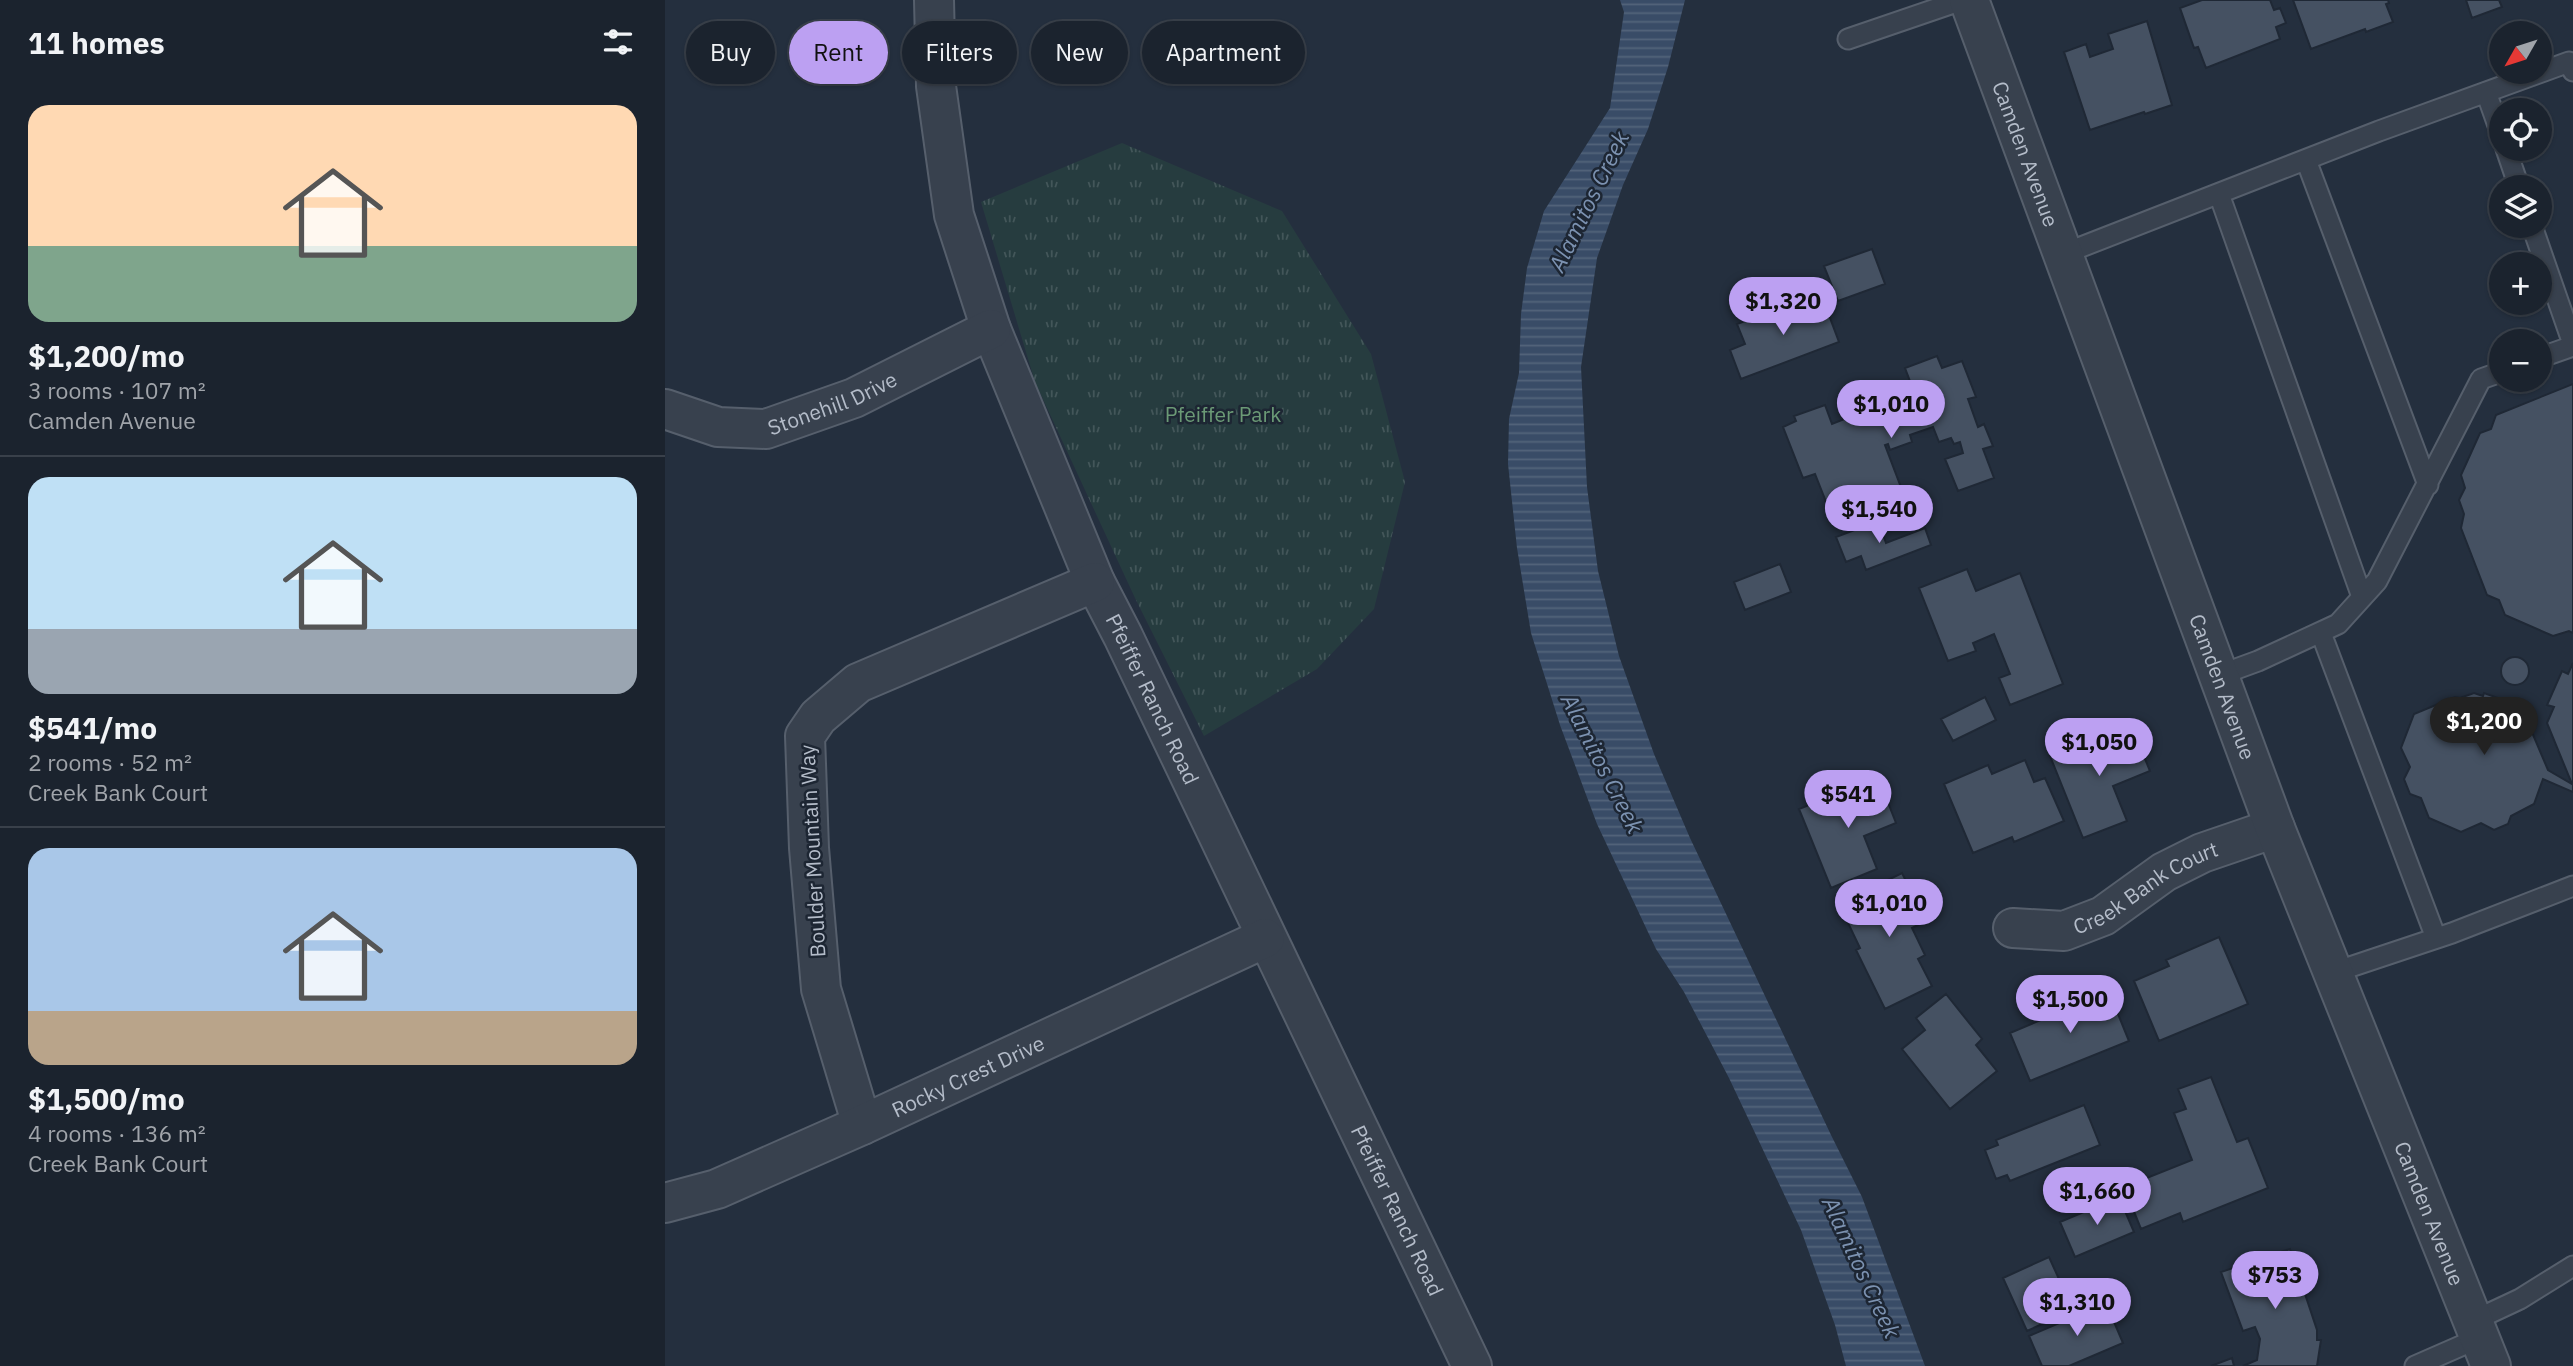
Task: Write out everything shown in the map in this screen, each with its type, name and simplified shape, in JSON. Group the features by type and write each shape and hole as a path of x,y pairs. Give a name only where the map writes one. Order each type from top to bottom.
{"street":[{"name":"Pfeiffer Ranch Road","path":"934,0 936,86 954,215 991,329 1095,582 1472,1366"},
{"name":"Camden Avenue","path":"1969,0 2217,676 2332,973 2481,1342"},
{"name":"Stonehill Drive","path":"665,409 718,427 766,429 854,398 991,329"},
{"name":"Boulder Mountain Way","path":"862,1125 821,989 809,848 805,736 818,717 858,682 1095,582"},
{"name":"Creek Bank Court","path":"2013,928 2064,930 2103,916 2164,872 2202,853 2275,828"},
{"name":"Rocky Crest Drive","path":"665,1203 717,1189 862,1125 1265,938"}],"lane":[{"path":"1848,39 1962,0"},
{"path":"2063,254 2569,62 2573,71"},
{"path":"2486,92 2489,100"},
{"path":"2306,160 2428,485"},
{"path":"2219,194 2362,597"},
{"path":"2536,238 2573,345 2552,353"},
{"path":"2217,676 2338,624 2377,580 2481,379 2489,376"},
{"path":"2321,633 2444,935"},
{"path":"2332,973 2444,935 2573,886"},
{"path":"2415,1366 2481,1342 2520,1299 2573,1266"}],"green space":[{"name":"Pfeiffer Park","path":"1122,143 1282,211 1371,354 1405,482 1374,609 1317,669 1204,736 1135,598 1035,382 981,202"}],"water":[{"name":"Alamitos Creek","path":"1620,0 1685,0 1668,67 1648,129 1623,185 1597,258 1581,367 1587,487 1598,571 1619,656 1654,754 1690,838 1862,1197 1925,1366 1846,1366 1835,1325 1801,1230 1729,1078 1684,992 1656,949 1597,824 1560,725 1531,633 1517,548 1508,464 1509,419 1519,373 1521,314 1527,268 1544,211 1610,108 1624,12"}],"building":[{"path":"2202,0 2270,0 2274,10 2280,8 2286,23 2276,27 2280,39 2206,68 2198,47 2194,48 2180,8"},
{"path":"2293,0 2388,0 2389,3 2386,4 2393,22 2366,32 2365,29 2311,49"},
{"path":"2466,0 2499,0 2502,7 2472,18"},
{"path":"2147,21 2172,105 2090,130 2064,52 2086,44 2090,57 2113,49 2108,34"},
{"path":"1872,249 1885,284 1838,301 1824,266"},
{"path":"1790,280 1796,294 1779,301 1773,287"},
{"path":"1815,295 1821,313 1827,310 1839,342 1741,379 1730,350 1745,344 1737,324"},
{"path":"1937,356 1942,368 1962,361 1976,397 1968,399 1978,427 1984,424 1993,446 1983,449 1994,478 1958,491 1945,459 1963,453 1960,442 1954,444 1951,438 1939,442 1933,427 1910,435 1912,442 1890,450 1888,444 1885,445 1902,490 1832,517 1815,474 1803,478 1783,427 1796,421 1794,416 1825,405 1832,424 1877,406 1882,419 1919,405 1905,368"},
{"path":"2573,384 2573,633 2569,631 2553,636 2505,615 2499,600 2487,595 2461,528 2464,514 2459,500 2465,488 2461,475 2480,433 2491,429 2496,415"},
{"path":"1878,521 1886,543 1925,528 1931,545 1866,570 1861,556 1846,562 1836,537"},
{"path":"1780,564 1791,592 1745,610 1734,582"},
{"path":"1967,569 1976,591 2020,573 2063,684 2010,705 1999,678 2010,674 1994,634 1973,643 1976,651 1948,661 1919,588"},
{"path":"2515,657 2525,661 2529,671 2525,681 2515,685 2505,681 2501,671 2505,661"},
{"path":"2573,663 2573,792 2543,779 2534,804 2511,816 2508,824 2494,830 2481,823 2461,832 2429,818 2421,798 2410,794 2404,779 2410,767 2401,748 2414,714 2455,697 2474,693 2483,696 2484,693 2515,704 2514,707 2523,711 2548,770 2572,784 2547,723 2554,707 2547,705 2562,671 2568,674"},
{"path":"1985,697 1996,720 1953,741 1941,719"},
{"path":"2131,725 2150,771 2113,786 2127,821 2083,838 2050,756"},
{"path":"2025,760 2034,782 2045,778 2064,821 2014,842 2012,837 1973,853 1944,784 1988,765 1992,774"},
{"path":"1878,777 1896,823 1864,836 1877,869 1831,888 1799,809"},
{"path":"1902,873 1926,921 1912,928 1925,955 1918,959 1932,986 1885,1009 1856,950 1860,948 1839,904"},
{"path":"2219,937 2248,1004 2159,1041 2134,981 2169,966 2166,960"},
{"path":"2107,987 2129,1041 2030,1081 2010,1033 2055,1014 2053,1009"},
{"path":"1946,994 1982,1039 1976,1045 1997,1071 1950,1109 1902,1049 1925,1030 1916,1018"},
{"path":"2211,1077 2237,1142 2248,1138 2268,1188 2183,1222 2180,1213 2141,1229 2124,1187 2192,1160 2174,1113 2186,1109 2178,1089"},
{"path":"2084,1105 2100,1145 2010,1181 2007,1175 1996,1179 1985,1150 1998,1145 1996,1140"},
{"path":"2119,1197 2134,1232 2075,1257 2060,1222"},
{"path":"2290,1249 2317,1330 2317,1340 2321,1340 2317,1366 2243,1366 2257,1360 2260,1339 2255,1327 2243,1331 2221,1272"},
{"path":"2049,1257 2073,1310 2027,1331 2003,1278"},
{"path":"2106,1303 2123,1343 2069,1366 2042,1366 2029,1336"},
{"path":"2232,1358 2234,1366 2211,1366"}]}
